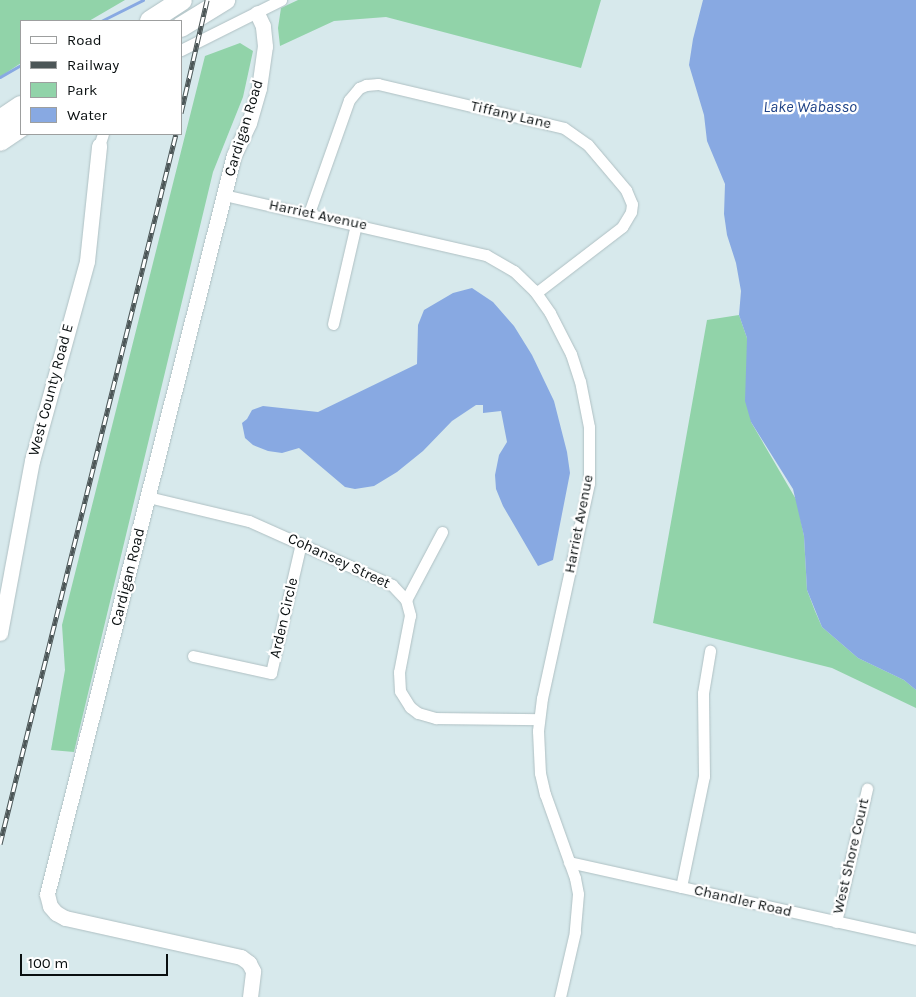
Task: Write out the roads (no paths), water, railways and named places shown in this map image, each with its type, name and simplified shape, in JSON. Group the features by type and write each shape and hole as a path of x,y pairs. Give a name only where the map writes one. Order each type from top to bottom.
{"highway":[{"path":"152,20 182,0"},
{"path":"182,25 225,0"},
{"path":"0,120 20,107"},
{"path":"0,141 20,128"}],"street":[{"path":"182,49 282,0"},
{"name":"Cardigan Road","path":"250,997 253,971 248,962 241,957 65,918 56,913 50,906 48,894 234,155 249,123 259,88 265,46 263,26 257,13"},
{"name":"Tiffany Lane","path":"309,213 349,100 359,88 366,85 378,84 564,128 588,146 626,190 632,204 631,212 622,227 536,293"},
{"name":"West County Road E","path":"0,633 32,461 87,261 101,140"},
{"name":"Harriet Avenue","path":"224,195 486,255 514,271 536,293 561,333 580,381 589,427 590,455 586,506 539,719 538,752 545,794 578,894 575,932 560,997"},
{"path":"333,324 356,224"},
{"name":"Cohansey Street","path":"148,497 249,521 392,585 406,600 410,615 398,682 404,700 418,713 436,718 539,719"},
{"path":"406,600 442,532"},
{"name":"Arden Circle","path":"193,656 271,674 301,543"},
{"path":"681,887 704,776 702,693 710,650"},
{"name":"West Shore Court","path":"836,922 867,790"},
{"name":"Chandler Road","path":"569,862 916,939"}],"water":[{"name":"Lake Wabasso","path":"703,0 916,0 916,690 904,680 858,658 822,627 807,590 804,536 793,489 751,422 745,401 747,338 739,315 741,291 736,263 727,235 724,214 725,184 707,141 704,115 689,65 693,39"},
{"path":"472,288 493,302 514,326 532,355 554,401 567,452 570,473 553,560 538,566 503,506 496,489 495,475 499,455 507,442 501,411 483,413 483,405 476,405 452,421 423,451 397,472 374,486 355,489 345,487 299,448 282,453 268,451 253,445 245,438 242,423 247,419 252,410 263,406 318,412 417,364 418,325 424,310 453,293"}],"waterway":[{"path":"103,20 143,0"},
{"path":"0,77 20,66"}],"railway":[{"path":"182,109 207,0"},
{"path":"0,844 176,135"}]}
